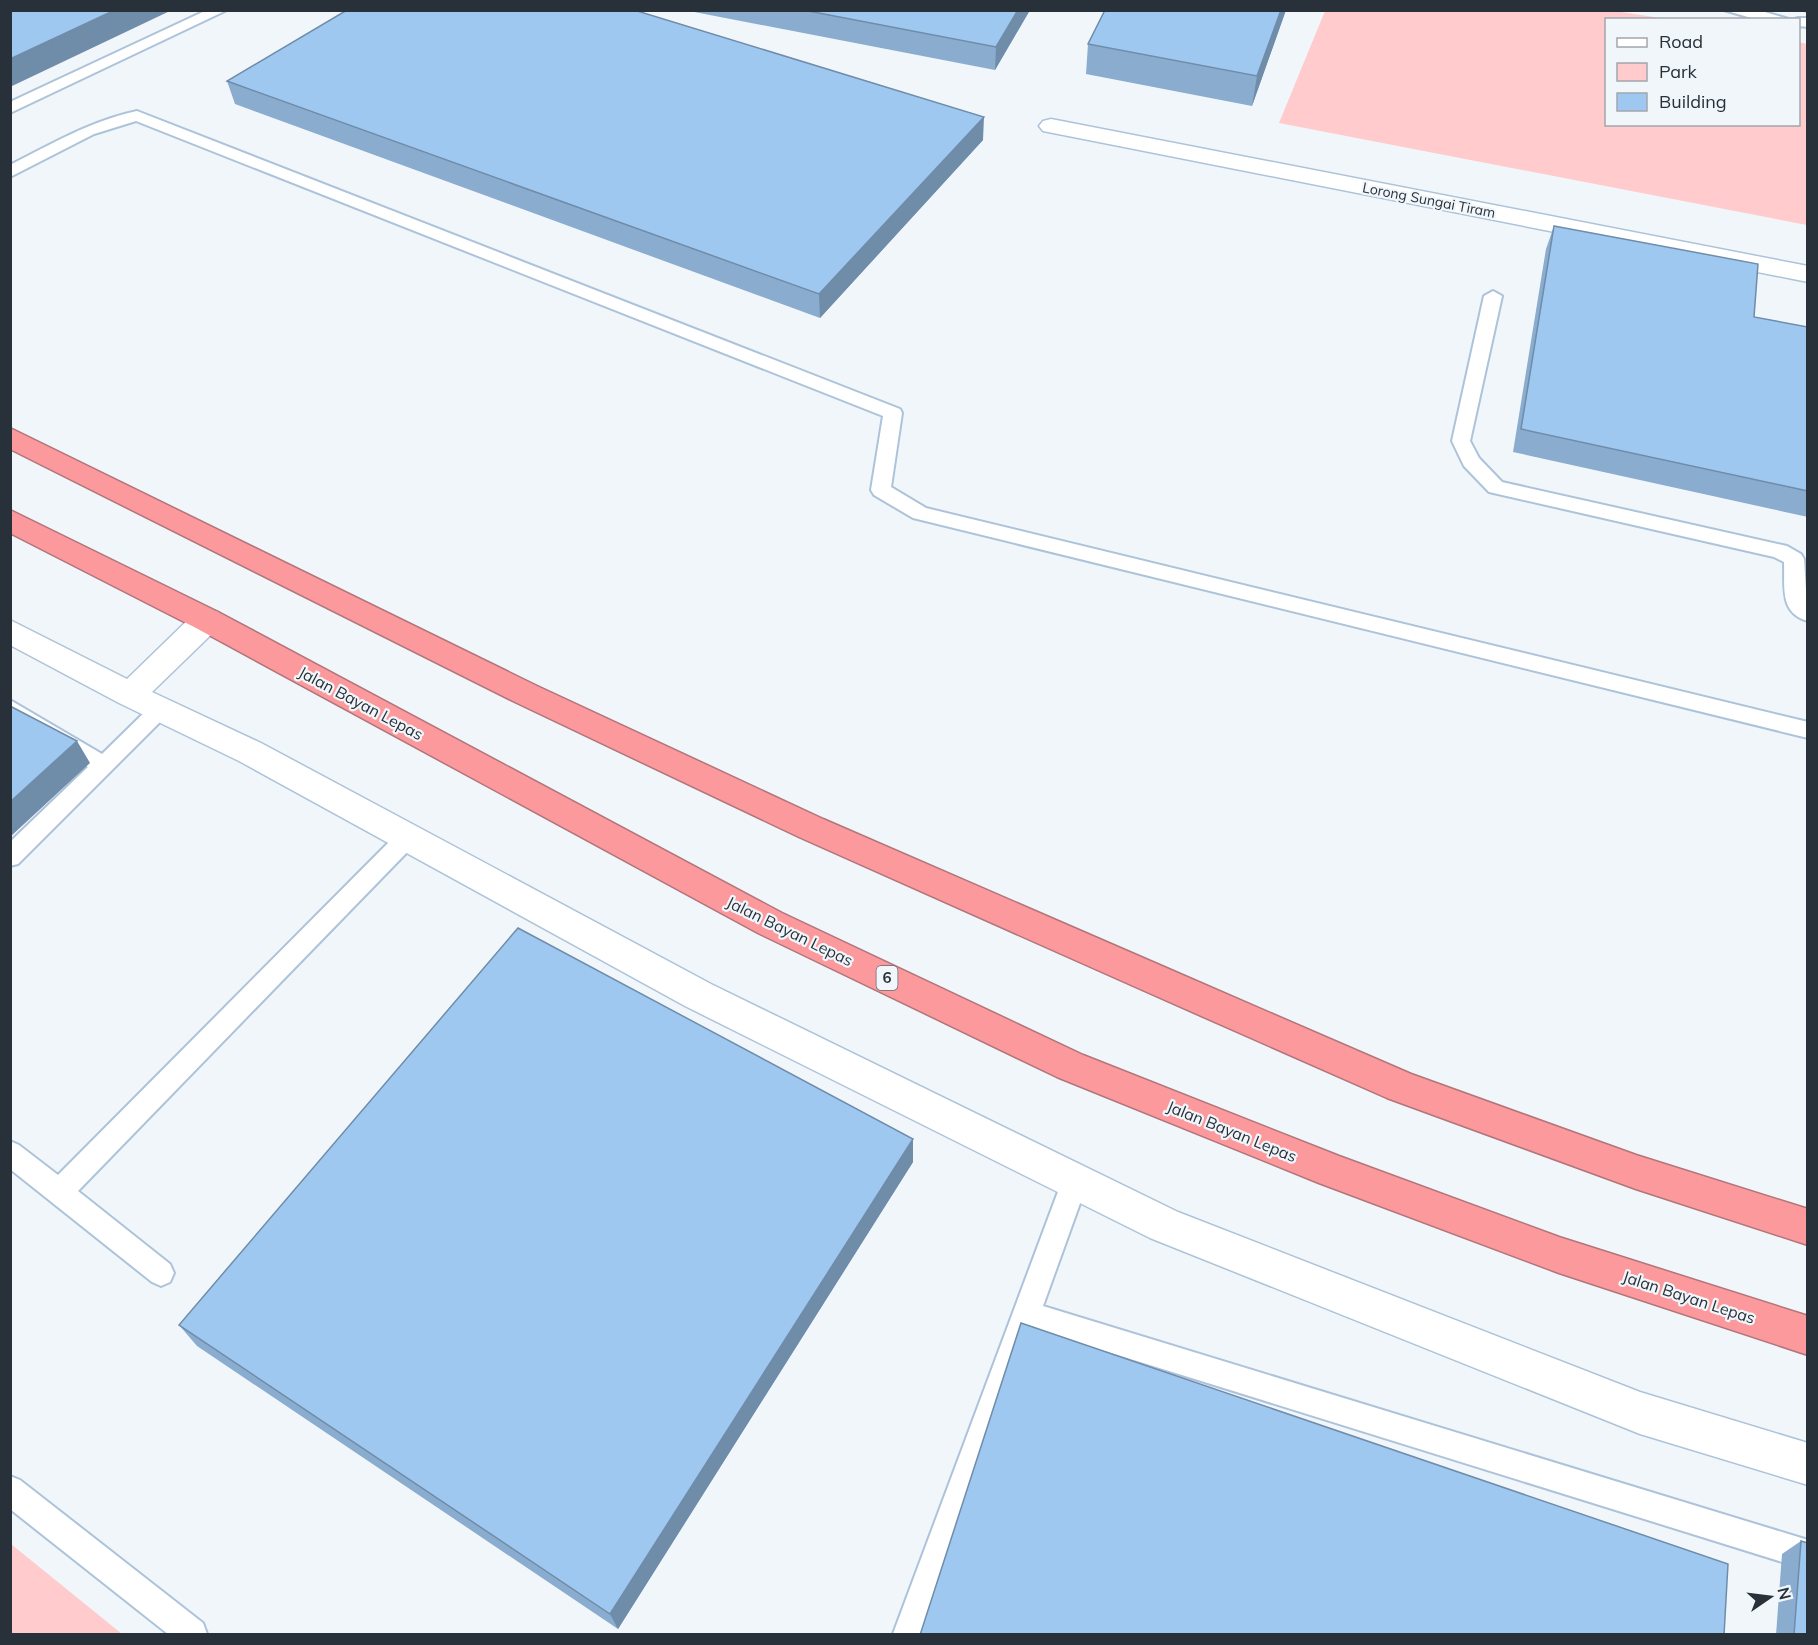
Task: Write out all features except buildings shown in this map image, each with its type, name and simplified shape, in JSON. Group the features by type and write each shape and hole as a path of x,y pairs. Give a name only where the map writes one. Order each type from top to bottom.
{"highway":[{"path":"10,437 537,699 811,828 1083,948 1400,1086 1636,1172 1808,1227"},
{"name":"Jalan Bayan Lepas","path":"10,520 207,620 770,923 1070,1066 1332,1171 1559,1255 1808,1336"}],"street":[{"name":"Lorong Sungai Tiram","path":"1051,126 1808,274"},
{"path":"145,702 207,620"},
{"path":"10,631 145,702 250,752 698,995 1164,1225 1640,1413 1808,1464"}],"lane":[{"path":"10,108 220,10"},
{"path":"1731,10 1774,18"},
{"path":"10,172 90,132 121,119 137,116 893,414 881,490 920,513 1808,730"},
{"path":"1493,296 1461,441 1471,461 1496,487 1780,551 1794,559 1799,610 1808,614"},
{"path":"10,857 104,766 145,702"},
{"path":"10,708 104,766"},
{"path":"59,1192 407,838"},
{"path":"10,1153 161,1273"},
{"path":"908,1635 1076,1182"},
{"path":"1027,1314 1808,1555"},
{"path":"10,1490 192,1635"}],"green space":[{"path":"1325,11 1615,11 1660,18 1605,18 1605,126 1800,126 1800,42 1807,44 1807,225 1279,123"},
{"path":"11,1544 122,1634 11,1634"}]}
